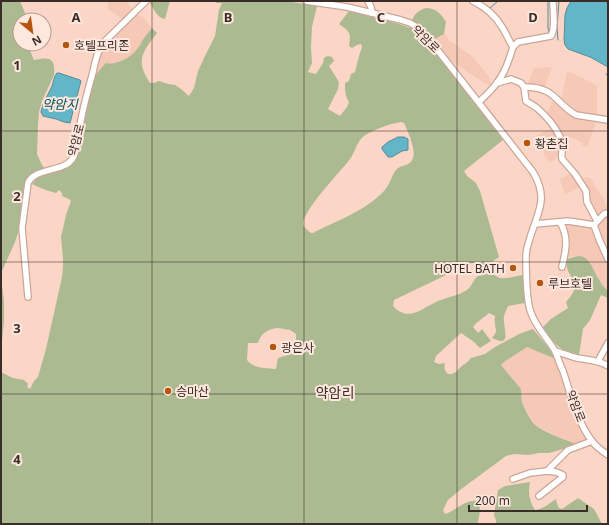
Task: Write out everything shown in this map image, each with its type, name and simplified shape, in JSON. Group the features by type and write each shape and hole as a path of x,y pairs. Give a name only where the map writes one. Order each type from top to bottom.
{"street":[{"name":"약암로","path":"28,297 22,228 28,183 36,175 61,167 72,160 84,102 98,51 103,43 146,1"},
{"name":"약암로","path":"306,1 347,7 401,20 420,29 526,162 537,179 541,191 540,210 526,253 528,303 531,316 555,351 579,418 585,430 592,441 608,455"},
{"path":"368,1 372,13"},
{"path":"473,1 485,8 496,18 513,47"},
{"path":"479,102 497,83 505,69 513,47 518,42 552,36 554,27 553,1"},
{"path":"497,83 511,79 521,83 524,87 526,101 535,106 550,120 562,144 562,159 575,174 586,191 587,202 599,239 608,259"},
{"path":"524,87 532,87 552,93 572,113 576,115 608,120"},
{"path":"535,224 568,221 595,223 604,214 608,213"},
{"path":"560,222 566,237 566,250 562,267"},
{"path":"598,362 608,343"},
{"path":"555,351 575,358 603,363 608,366"},
{"path":"547,471 568,450 592,441"},
{"path":"513,479 530,473 547,471 563,475 563,477 539,496"}],"shaded area":[{"path":"107,1 126,1 133,11 124,20 108,9"},
{"path":"136,14 143,17 152,28 133,54 118,63 103,67 93,80 103,46"},
{"path":"444,33 450,41 472,56 489,77 492,86 484,83 444,56 434,41"},
{"path":"552,67 545,87 527,86 534,68"},
{"path":"567,71 597,86 597,116 577,114 561,101"},
{"path":"554,98 573,117 597,120 587,147 582,145 583,143 570,137 562,140 547,114"},
{"path":"553,128 560,143 559,156 550,163 545,156 537,135"},
{"path":"572,173 581,186 565,195 560,179"},
{"path":"586,177 590,178 608,206 608,211 598,218 589,204 580,180"},
{"path":"608,215 608,291 578,256 568,257 567,224 593,227"},
{"path":"527,347 552,358 554,357 576,418 587,440 577,444 548,432 533,423 522,402 521,389 501,365"}],"green space":[{"path":"1,1 20,1 25,12 12,12 12,52 30,52 34,60 50,60 54,65 54,75 42,101 39,112 37,154 45,169 31,176 27,181 19,230 2,271 4,322 1,350"},
{"path":"151,1 170,1 165,19 156,13 150,3"},
{"path":"215,1 286,1 317,6 312,27 312,63 308,72 316,74 323,63 324,58 327,56 332,57 334,61 329,66 339,82 338,89 328,109 340,116 349,102 345,91 345,83 349,81 351,74 355,72 362,47 361,44 352,48 349,46 350,35 339,24 349,11 416,30 434,50 503,140 464,171 467,176 476,183 480,191 499,257 485,267 477,263 471,263 394,300 393,306 399,311 410,314 438,301 464,292 478,276 493,274 500,278 508,278 523,275 525,303 508,306 504,316 506,335 503,341 492,338 496,331 495,316 489,313 473,327 478,333 482,329 491,341 480,348 461,333 436,356 434,362 439,364 445,363 444,368 448,374 452,374 471,358 485,354 519,334 533,329 554,357 553,358 527,347 501,365 521,389 522,402 534,424 548,433 577,445 549,453 528,455 514,454 506,456 448,500 443,510 445,514 465,503 477,501 480,507 478,524 1,524 1,372 13,378 24,380 28,384 27,387 30,389 38,377 46,349 62,277 63,259 61,237 71,201 62,196 62,193 59,190 56,193 32,184 42,176 66,168 75,161 80,151 91,84 94,78 106,63 110,64 118,62 135,52 152,28 157,33 146,48 142,61 146,77 150,83 159,81 175,85 189,96 194,88 198,71 215,36 219,10 222,3 216,3","holes":["401,122 404,123 413,145 414,154 412,161 398,168 386,189 377,198 360,210 313,233 305,228 303,224 305,218 315,200 350,159 362,138 368,133 377,129","278,328 290,330 296,334 296,343 299,349 298,351 278,358 276,369 260,368 250,363 247,360 248,343 258,343 265,332"]},
{"path":"426,8 433,9 438,12 446,22 444,34 433,40 412,21 417,13"},
{"path":"578,256 585,258 591,264 600,282 608,291 608,298 601,295 590,320 583,329 579,355 561,349 552,340 543,327 551,319 568,308 566,302 572,295 574,284 568,271 567,259"},
{"path":"530,482 529,489 531,503 535,510 544,507 556,499 559,508 562,509 578,498 594,509 602,524 496,524 494,515 498,490 505,486"}],"water":[{"path":"571,1 605,1 608,4 608,67 590,57 568,49 565,45 565,15"},
{"name":"약암지","path":"57,73 81,81 70,123 43,116 41,112"},
{"path":"398,137 408,139 408,150 402,151 392,157 388,157 382,147"}],"waterway":[{"path":"490,8 498,1"},
{"path":"548,1 548,28 550,34"},
{"path":"558,40 557,28 559,1"}],"place":[{"name":"호텔프리존","path":"66,45"},
{"name":"황촌집","path":"527,143"},
{"name":"HOTEL BATH","path":"513,268"},
{"name":"루브호텔","path":"540,283"},
{"name":"광은사","path":"273,347"},
{"name":"승마산","path":"168,391"}],"district":[{"name":"약암리","path":"335,392"}]}
